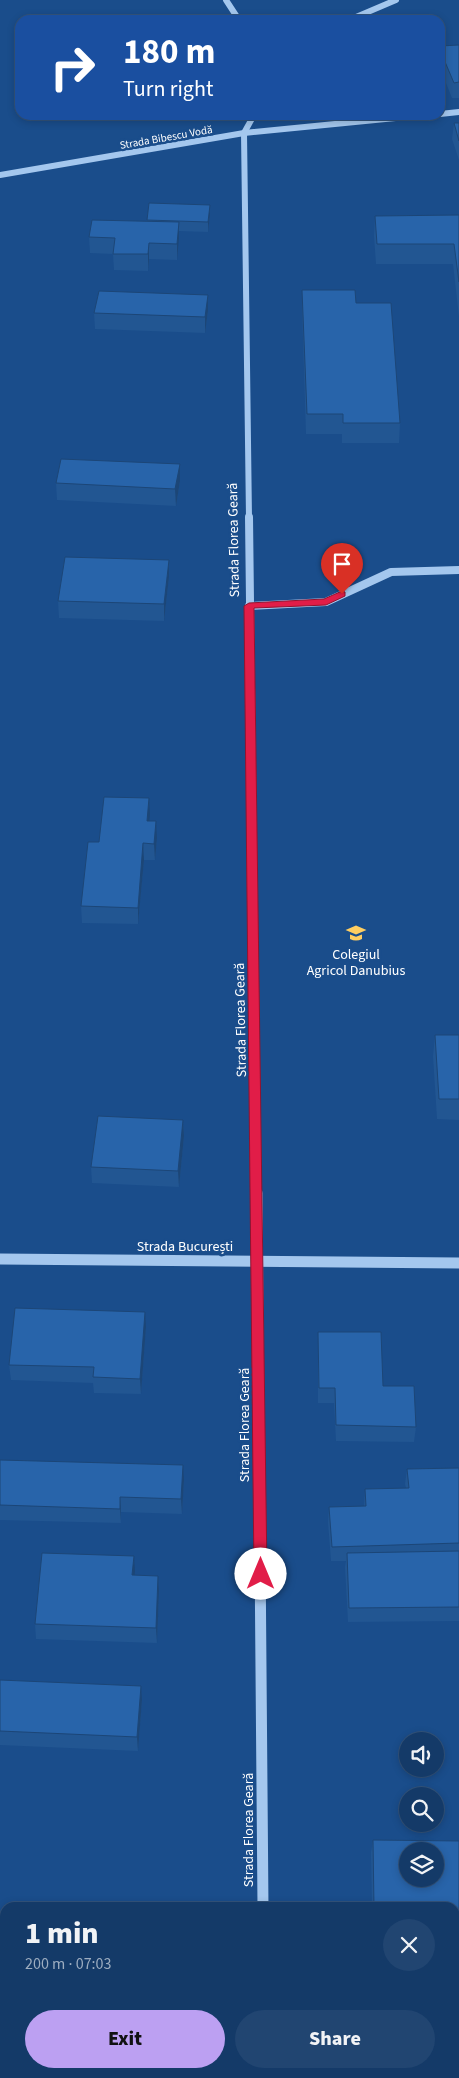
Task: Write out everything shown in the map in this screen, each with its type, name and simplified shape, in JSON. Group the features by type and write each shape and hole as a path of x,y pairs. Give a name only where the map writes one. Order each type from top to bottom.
{"street":[{"path":"445,113 459,112"},
{"path":"244,133 251,120"},
{"name":"Strada Bibescu Vodă","path":"0,175 244,133 375,120"},
{"name":"Strada Florea Geară","path":"244,133 258,1260 263,1902"},
{"path":"249,606 326,602 391,572 459,570"},
{"name":"Strada București","path":"0,1260 258,1260 459,1263"}],"lane":[{"path":"226,0 236,15"},
{"path":"361,15 396,0"}],"building":[{"path":"459,45 459,82 454,83 445,62 445,46"},
{"path":"454,123 459,123 459,141"},
{"path":"149,203 210,205 208,222 147,220"},
{"path":"459,215 459,282 454,244 377,244 375,216"},
{"path":"92,220 179,222 177,244 149,243 148,254 113,254 115,238 89,237"},
{"path":"302,290 355,290 356,303 391,303 400,423 343,423 343,414 307,414"},
{"path":"99,291 208,295 205,317 94,313"},
{"path":"61,459 180,464 175,489 56,483"},
{"path":"65,557 169,560 164,604 58,601"},
{"path":"104,797 149,798 147,821 156,821 154,844 143,843 138,908 81,906 88,842 99,842"},
{"path":"435,1035 459,1035 459,1099 439,1099"},
{"path":"98,1116 183,1120 178,1171 91,1167"},
{"path":"15,1308 145,1312 140,1379 93,1377 94,1367 9,1365"},
{"path":"318,1332 381,1332 383,1386 414,1386 416,1427 336,1425 335,1388 319,1388"},
{"path":"0,1460 183,1465 181,1499 120,1497 120,1509 0,1505"},
{"path":"459,1468 459,1543 332,1547 329,1507 366,1506 365,1489 409,1488 407,1469"},
{"path":"459,1551 459,1607 349,1608 347,1553"},
{"path":"42,1553 134,1556 132,1575 158,1576 156,1628 35,1624"},
{"path":"0,1680 141,1686 137,1737 0,1731"},
{"path":"373,1840 459,1841 459,1902 374,1902"}],"place":[{"name":"Colegiul Agricol Danubius","path":"356,933"}],"route":[{"path":"261,1574 249,606 326,602 342,594"}]}
